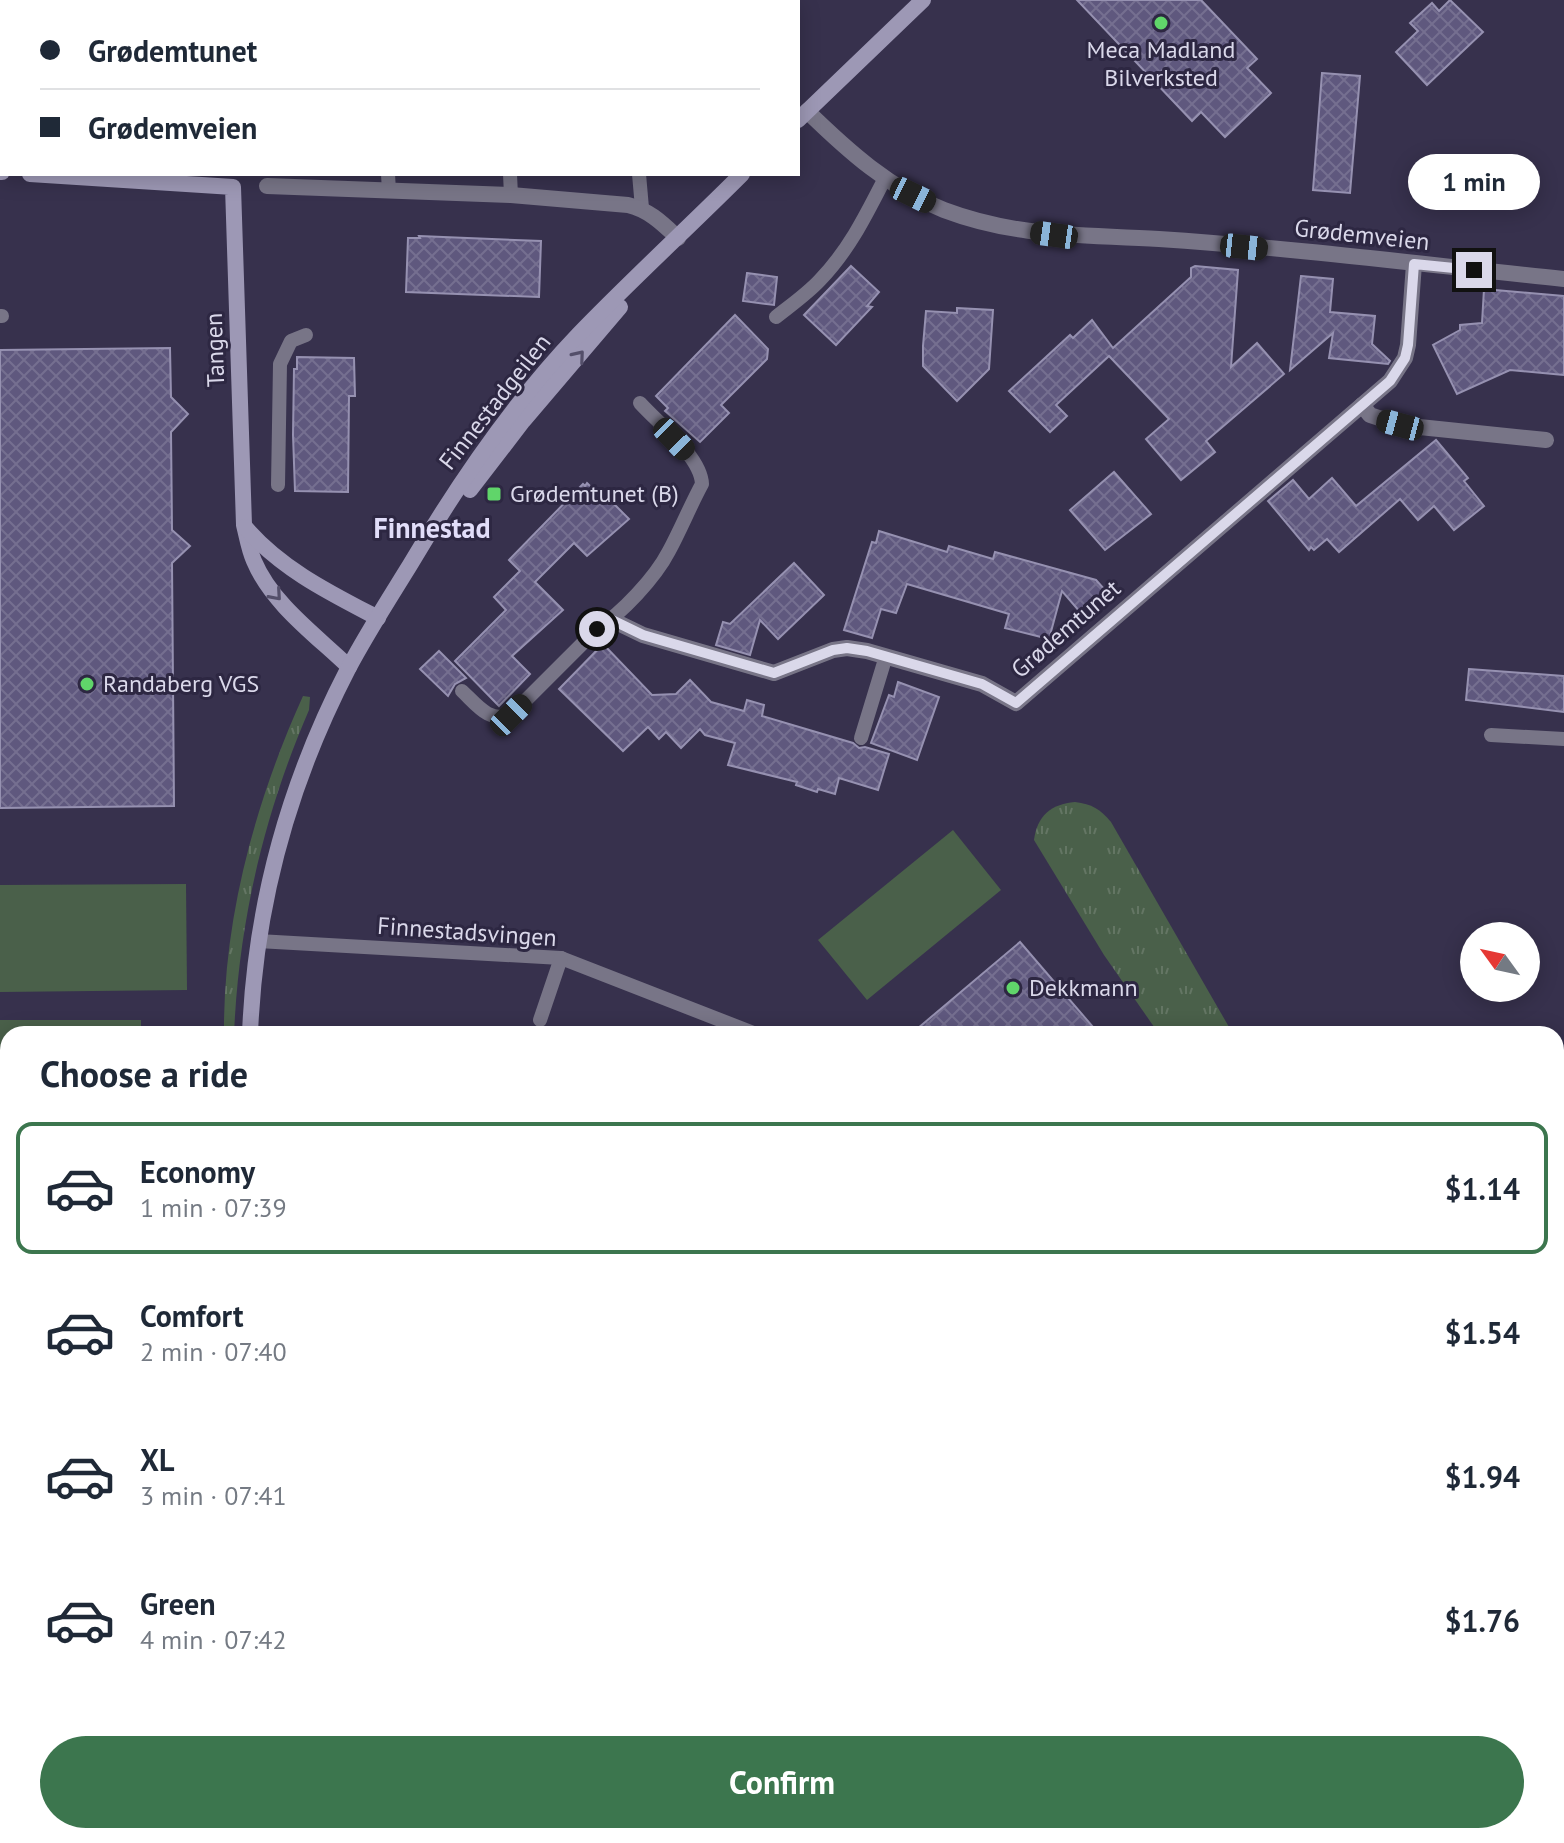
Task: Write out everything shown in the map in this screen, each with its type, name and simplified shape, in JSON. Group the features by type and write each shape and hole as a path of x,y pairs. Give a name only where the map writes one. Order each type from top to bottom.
{"main road":[{"path":"802,116 923,0"},
{"path":"88,176 234,181"},
{"name":"Finnestadgeilen","path":"251,1026 258,941 271,872 292,799 317,735 349,667 430,532 520,404 576,336 740,176"},
{"name":"Tangen","path":"234,181 244,525"},
{"path":"244,525 293,570 378,618"},
{"path":"244,525 253,561 263,579 299,620 349,667"}],"street":[{"name":"Grødemveien","path":"802,116 885,178 941,209 1009,229 1054,235 1159,239 1564,279"},
{"path":"267,186 388,182 642,208 678,238"},
{"name":"Grødemtunet","path":"612,620 643,635 774,673 833,650 847,648 886,656 982,684 1016,703 1390,381 1405,358 1414,264"},
{"path":"1362,405 1370,415 1400,425 1546,440"}],"lane":[{"path":"510,176 511,195"},
{"path":"639,176 642,208"},
{"path":"776,317 818,283 838,261 885,178"},
{"path":"278,485 280,364 291,341 306,335"},
{"path":"462,691 492,717 500,719 511,715 597,629 612,620 668,553 702,484 702,474 690,456 640,403"},
{"path":"861,738 886,656"},
{"path":"1491,735 1564,739"},
{"name":"Finnestadsvingen","path":"258,941 561,958 735,1026"},
{"path":"540,1020 561,958"}],"green space":[{"path":"303,696 310,697 309,710 279,789 256,869 242,950 235,1026 224,1026 229,947 236,904 257,818"},
{"path":"1075,802 1086,804 1111,822 1228,1026 1153,1026 1104,955 1034,840 1042,818 1059,805"},
{"path":"953,830 1001,890 867,1000 818,940"},
{"path":"186,884 187,990 0,992 0,885"},
{"path":"0,1020 141,1020 141,1026 0,1026"}],"building":[{"path":"1077,0 1201,0 1257,59 1247,68 1271,93 1225,137 1201,112 1192,121"},
{"path":"1450,0 1483,32 1427,85 1396,52 1418,31 1410,23 1432,3 1439,11"},
{"path":"1322,73 1360,76 1350,193 1313,190"},
{"path":"408,238 541,241 539,297 406,292"},
{"path":"851,266 879,292 867,306 872,307 836,345 804,315"},
{"path":"1191,268 1238,270 1231,367 1257,343 1284,374 1206,441 1215,452 1181,480 1146,439 1169,419 1109,356 1056,405 1067,416 1050,432 1009,391 1070,335 1073,338 1092,320 1113,348 1191,277"},
{"path":"747,273 777,277 774,305 743,301"},
{"path":"1301,276 1333,279 1330,312 1375,316 1372,344 1390,361 1388,364 1329,358 1333,333 1290,370"},
{"path":"1484,289 1564,296 1564,375 1510,370 1457,394 1433,345 1460,330 1460,325 1482,323"},
{"path":"957,308 993,310 989,369 957,401 923,366 923,346 926,311 957,313"},
{"path":"735,315 768,349 767,359 721,405 729,413 700,442 665,411 668,408 656,396"},
{"name":"Randaberg VGS","path":"170,348 171,397 188,414 171,432 172,530 190,546 172,563 174,806 0,808 0,350"},
{"path":"297,357 354,358 355,396 349,396 348,492 295,491 293,435"},
{"path":"1436,440 1468,478 1464,481 1484,506 1454,530 1434,506 1418,520 1400,499 1339,552 1327,539 1314,550 1311,547 1309,550 1268,501 1293,480 1309,499 1332,478 1356,506"},
{"path":"1114,472 1151,514 1105,550 1070,510"},
{"path":"587,483 629,519 587,556 574,543 535,582 563,610 512,656 530,674 499,706 455,661 506,610 494,597 520,571 509,560"},
{"path":"879,531 947,552 949,546 993,559 995,552 1096,580 1112,598 1087,620 1062,591 1049,639 1005,628 1009,614 907,584 896,613 881,609 872,638 844,630 872,542 876,543"},
{"path":"794,563 824,595 778,639 760,620 750,655 716,645 723,622 730,624"},
{"path":"603,644 652,695 676,694 690,680 711,702 744,711 747,700 764,705 762,716 853,743 859,748 889,754 878,790 839,778 835,794 818,789 817,792 796,785 797,782 728,765 735,743 705,735 700,729 681,748 666,732 659,739 648,727 623,751 559,689"},
{"path":"439,651 466,678 455,684 448,696 420,669"},
{"path":"1469,669 1564,676 1564,712 1466,700"},
{"path":"898,682 939,697 917,760 871,743 889,695 894,697"},
{"name":"Dekkmann","path":"1020,942 1092,1026 920,1026"}],"place":[{"name":"Meca Madland Bilverksted","path":"1161,23"},
{"name":"Grødemtunet (B)","path":"494,494"},
{"name":"Randaberg VGS","path":"87,684"},
{"name":"Dekkmann","path":"1013,988"}],"district":[{"name":"Finnestad","path":"432,528"}],"route":[{"path":"597,629 612,620 643,635 774,673 833,650 847,648 867,651 982,684 1016,703 1390,381 1405,358 1408,345 1414,264 1474,270"}]}
